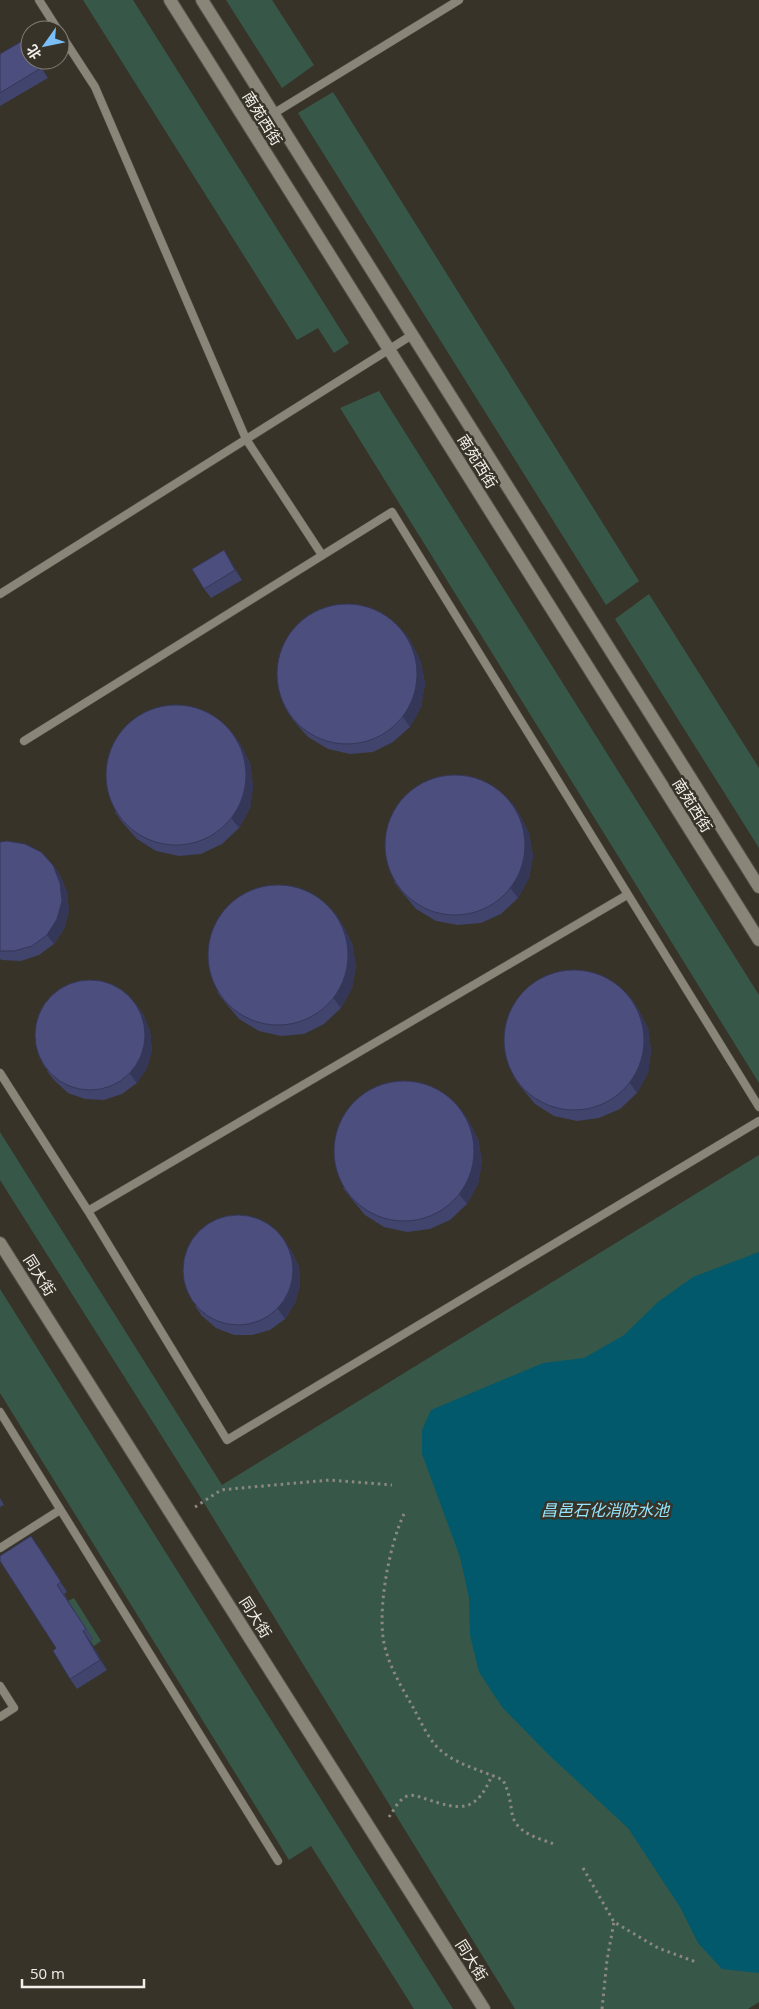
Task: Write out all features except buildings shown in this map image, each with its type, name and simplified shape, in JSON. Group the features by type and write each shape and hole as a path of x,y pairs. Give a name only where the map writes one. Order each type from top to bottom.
{"main road":[{"name":"南苑西街","path":"170,0 759,940"},
{"name":"南苑西街","path":"202,0 759,887"},
{"name":"同大街","path":"0,1243 484,2009"}],"lane":[{"path":"39,0 52,20"},
{"path":"250,128 459,0"},
{"path":"70,49 94,87 246,439 322,556"},
{"path":"0,594 412,335"},
{"path":"24,742 392,512 759,1107"},
{"path":"88,1211 627,895"},
{"path":"0,1073 88,1211 227,1440 759,1121"},
{"path":"0,1412 278,1861"},
{"path":"0,1548 60,1510"},
{"path":"0,1686 14,1708 0,1717"}],"path":[{"path":"195,1506 221,1490 330,1480 392,1485"},
{"path":"404,1514 399,1524 385,1585 382,1634 386,1652 400,1684 437,1747 459,1763 503,1780 509,1792 514,1821 527,1834 554,1844"},
{"path":"389,1817 399,1802 406,1796 414,1795 452,1807 460,1808 469,1805 479,1796 492,1775"},
{"path":"583,1868 614,1922 658,1948 696,1962"},
{"path":"602,2009 607,1960 614,1922"}],"green space":[{"path":"83,0 133,0 349,343 334,353 318,328 297,340"},
{"path":"226,0 272,0 314,65 282,88"},
{"path":"333,92 639,581 606,605 298,113"},
{"path":"379,391 759,995 759,1083 340,408"},
{"path":"649,594 759,768 759,848 615,619"},
{"path":"0,1132 222,1485 759,1155 759,2002 748,2009 515,2009 204,1503 0,1180"},
{"path":"0,1289 453,2009 414,2009 311,1846 289,1860 0,1393"},
{"path":"74,1598 101,1641 94,1646 90,1641 93,1639 68,1601"}],"water":[{"name":"昌邑石化消防水池","path":"759,1252 759,1973 722,1969 698,1943 680,1907 628,1828 550,1756 502,1707 479,1672 470,1635 469,1598 460,1557 422,1454 422,1430 431,1410 543,1363 584,1358 624,1335 658,1302 693,1277"}]}
